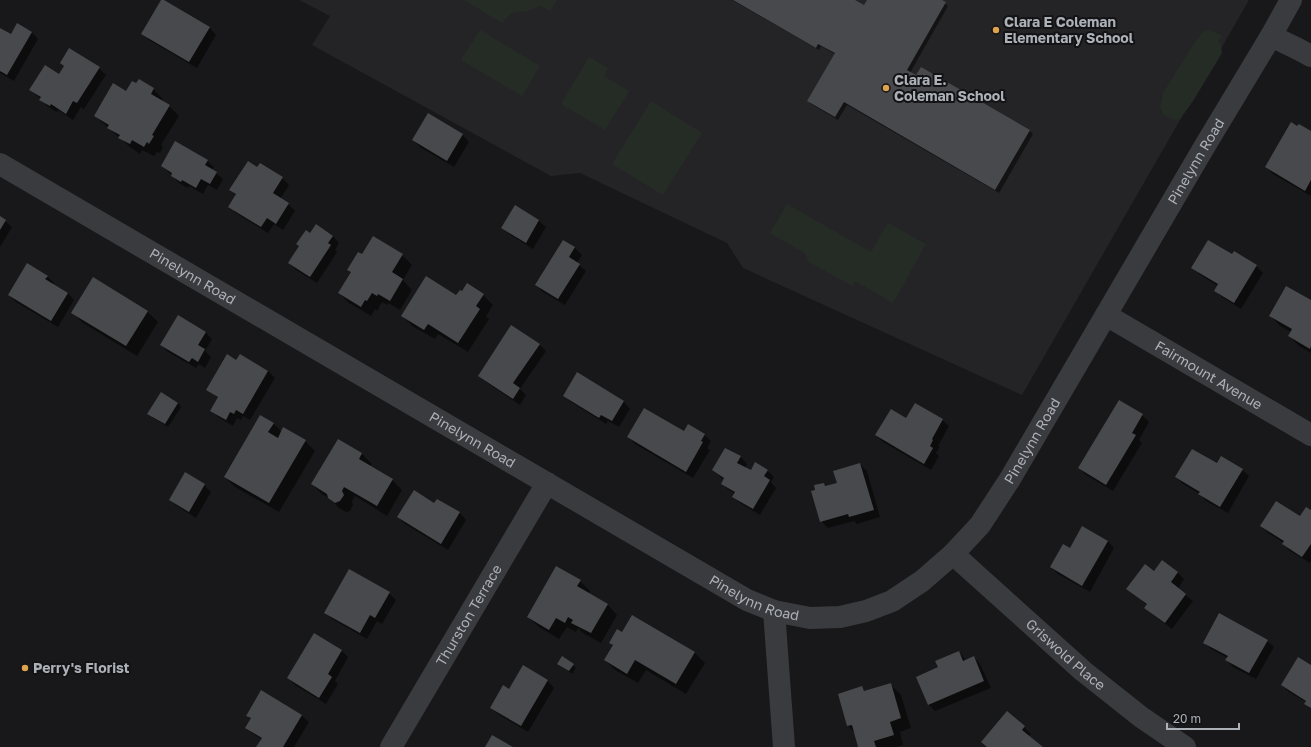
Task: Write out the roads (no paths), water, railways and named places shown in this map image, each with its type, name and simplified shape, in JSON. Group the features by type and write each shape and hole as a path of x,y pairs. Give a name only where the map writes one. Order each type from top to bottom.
{"street":[{"name":"Pinelynn Road","path":"0,164 746,600 774,611 810,618 840,617 866,611 892,601 922,580 953,554 980,525 1010,479 1202,149 1271,36 1291,0"},
{"path":"1271,36 1298,48 1311,56"},
{"name":"Fairmount Avenue","path":"1106,315 1311,435"},
{"name":"Thurston Terrace","path":"391,747 547,483"},
{"name":"Griswold Place","path":"953,554 1083,671 1141,717 1185,747"},
{"path":"774,611 784,747"}],"place":[{"name":"Clara E Coleman Elementary School","path":"996,30"},
{"name":"Clara E. Coleman School","path":"886,88"},
{"name":"Perry's Florist","path":"25,668"}]}
